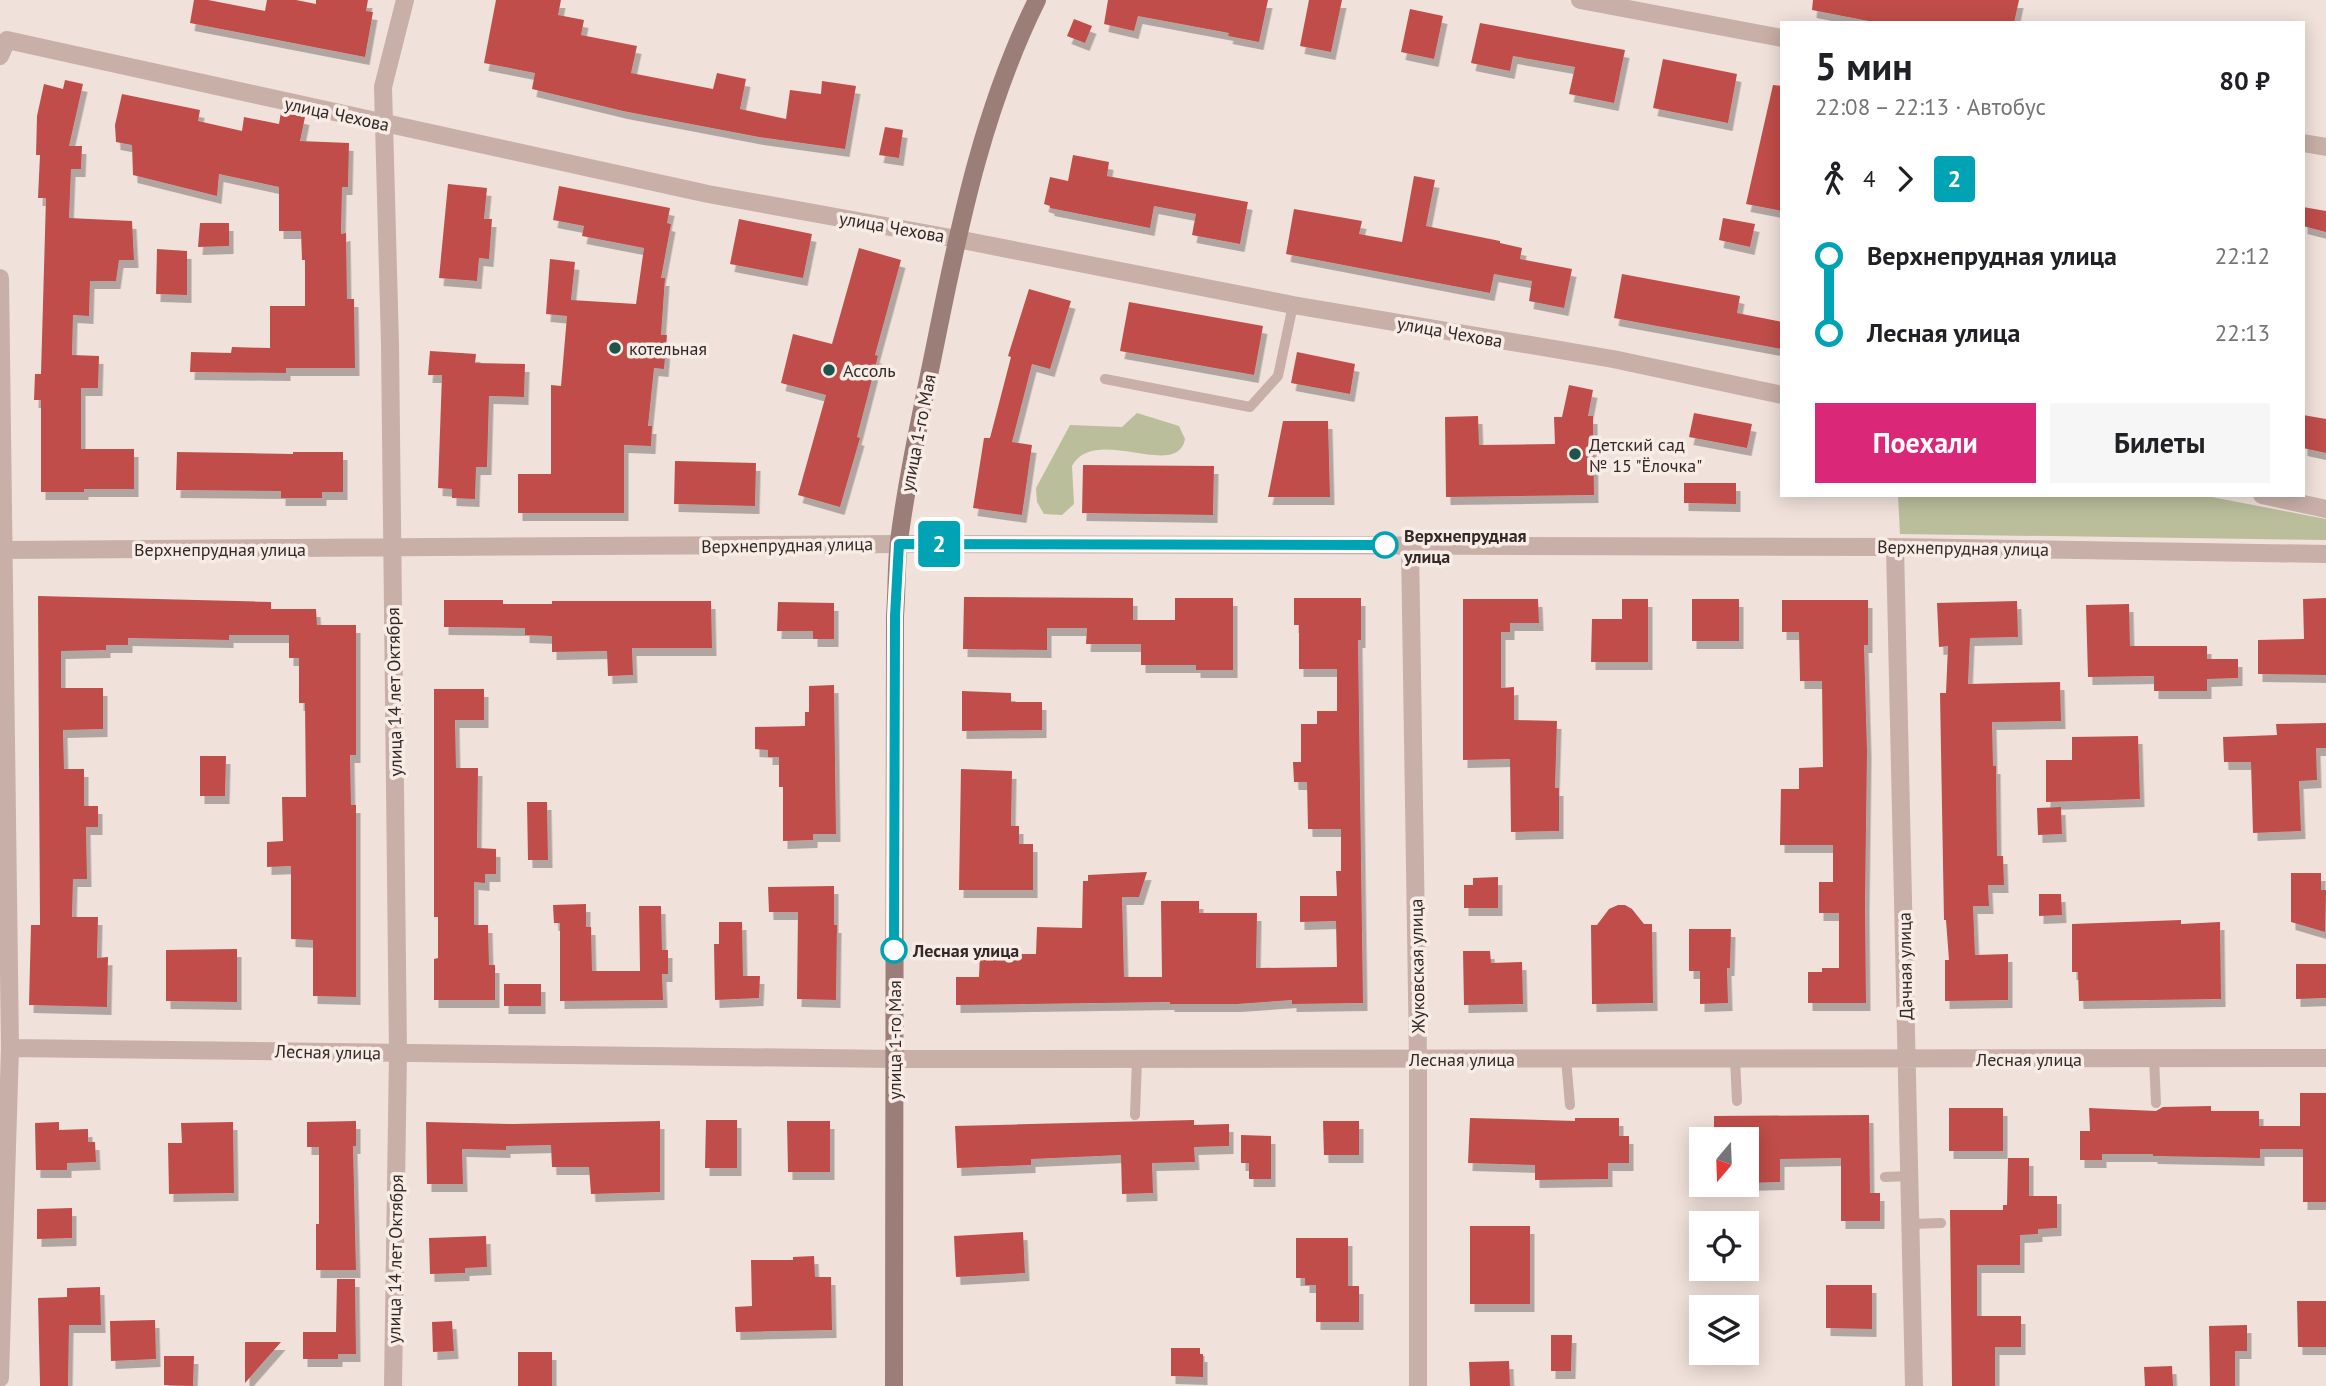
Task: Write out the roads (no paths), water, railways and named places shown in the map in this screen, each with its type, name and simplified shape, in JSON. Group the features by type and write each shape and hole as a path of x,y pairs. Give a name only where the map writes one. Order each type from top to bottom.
{"main road":[{"name":"улица 1-го Мая","path":"894,1386 895,616 899,544 932,362 972,174 1018,37 1037,0"}],"street":[{"name":"улица 14 лет Октября","path":"393,1386 398,1053 393,548 383,87 404,0"},
{"path":"1580,0 1780,38"},
{"name":"улица Чехова","path":"4,48 384,124 708,194 957,239 1293,305 1613,359 1780,395"},
{"path":"2305,143 2326,147"},
{"path":"0,278 10,1048 0,1378"},
{"path":"2271,497 2326,509"},
{"name":"Верхнепрудная улица","path":"5,550 899,544 1895,547 2326,554"},
{"name":"Жуковская улица","path":"1410,546 1419,1059 1418,1386"},
{"name":"Дачная улица","path":"1895,547 1914,1386"},
{"name":"Лесная улица","path":"10,1048 894,1059 2326,1058"}],"lane":[{"path":"1105,379 1250,407 1278,376 1293,305"},
{"path":"2154,1058 2156,1103"},
{"path":"1135,1115 1137,1059"},
{"path":"1566,1059 1570,1105"},
{"path":"1735,1059 1737,1101"},
{"path":"1885,1177 1910,1176"},
{"path":"1911,1224 1941,1223"}],"place":[{"name":"котельная","path":"615,348"},
{"name":"Ассоль","path":"829,370"},
{"name":"Детский сад № 15 \"Ёлочка\"","path":"1575,454"},
{"name":"Верхнепрудная улица","path":"1385,545"},
{"name":"Лесная улица","path":"894,950"}]}
